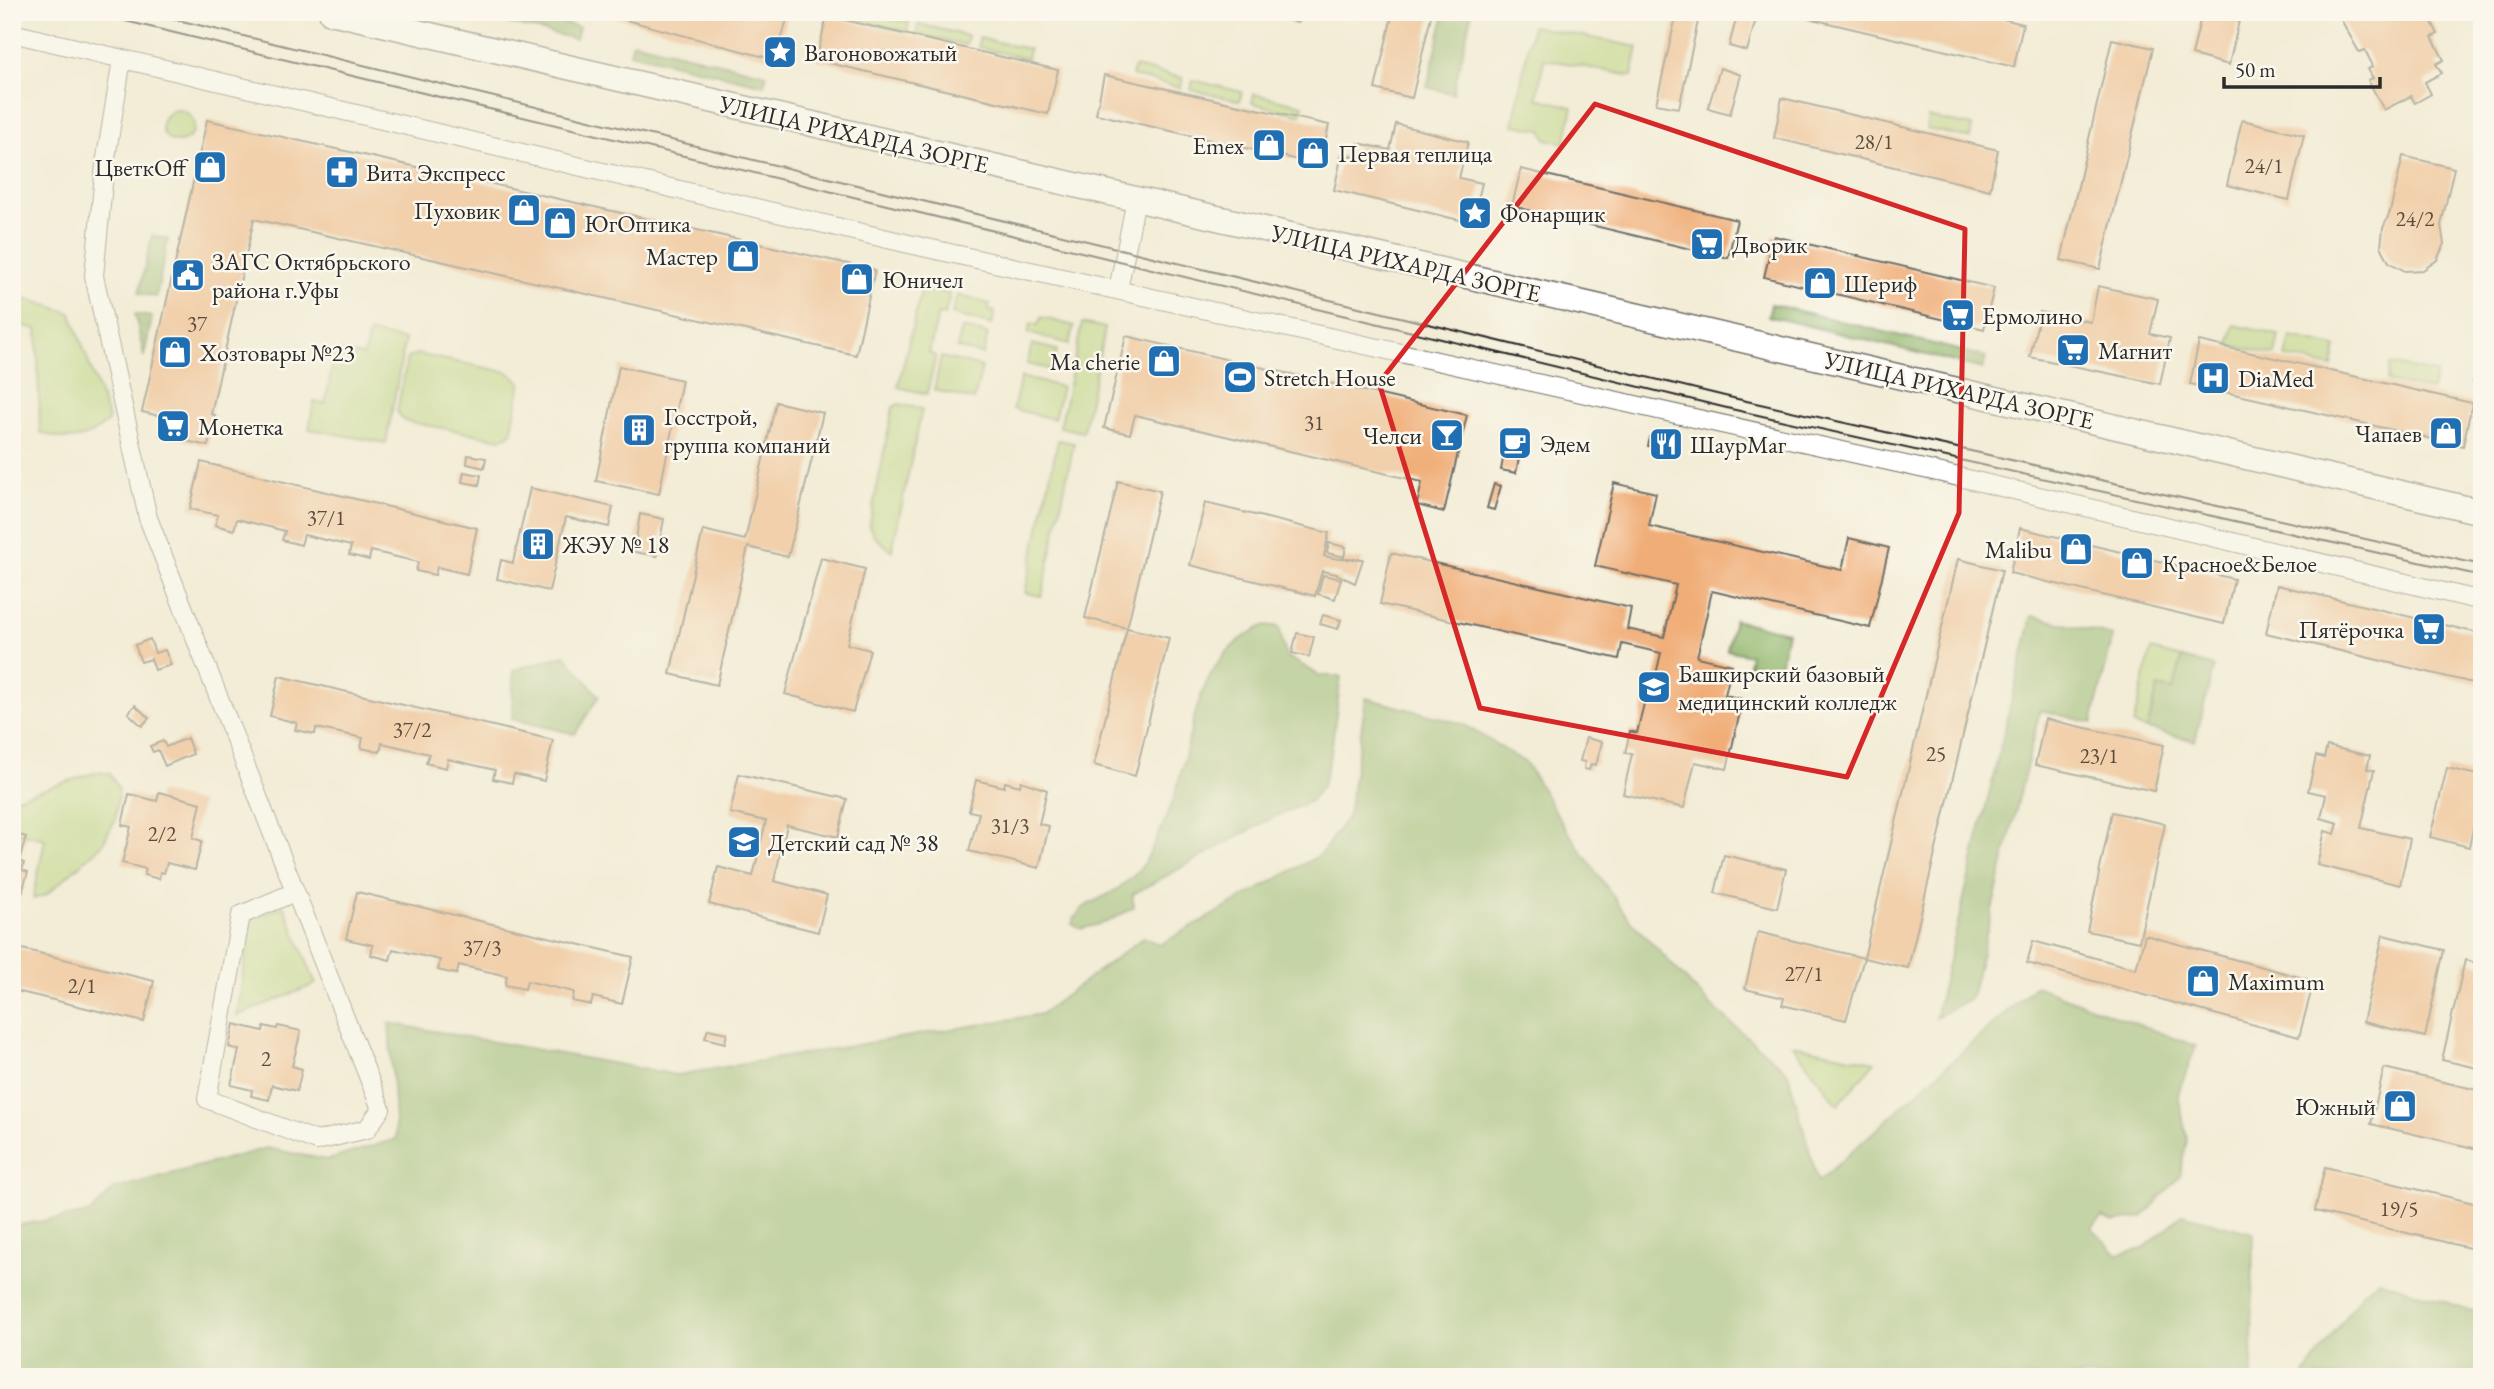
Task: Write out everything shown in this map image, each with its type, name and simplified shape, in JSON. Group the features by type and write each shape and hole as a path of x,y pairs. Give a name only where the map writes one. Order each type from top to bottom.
{"main road":[{"name":"УЛИЦА РИХАРДА ЗОРГЕ","path":"331,12 2482,512"}],"street":[{"path":"12,33 909,244 1942,473 2482,601"},
{"path":"122,60 105,163 94,276 148,519 381,1109 367,1129 317,1141 207,1099 241,915 295,892"},
{"path":"1118,290 1136,199"}],"highlighted area":[{"path":"1595,104 1965,229 1959,513 1847,777 1480,708 1379,383"}],"green space":[{"path":"460,12 517,12 579,27 576,39"},
{"path":"860,12 909,22 907,32 858,20"},
{"path":"1445,12 1472,12 1453,94 1427,87"},
{"path":"919,24 968,36 966,45 916,34"},
{"path":"1532,26 1638,47 1632,76 1544,59 1537,98 1573,107 1565,143 1546,139 1542,130 1513,125"},
{"path":"979,38 1029,49 1027,59 978,47"},
{"path":"633,42 767,74 764,85 630,53"},
{"path":"1134,67 1183,78 1181,88 1132,76"},
{"path":"1193,80 1242,92 1240,101 1191,90"},
{"path":"1254,94 1303,105 1301,115 1252,103"},
{"path":"178,110 189,115 194,126 189,137 178,142 167,137 162,126 167,115"},
{"path":"1928,117 1972,126 1970,138 1926,129"},
{"path":"152,235 168,239 156,297 139,293"},
{"path":"922,287 950,294 945,315 938,314 929,353 936,356 927,394 898,387"},
{"path":"12,294 71,313 109,420 93,433 69,439 40,432 37,329 12,323"},
{"path":"957,295 990,304 988,310 995,312 992,325 952,314"},
{"path":"1771,304 1986,357 1983,369 1768,316"},
{"path":"135,314 152,317 144,357"},
{"path":"1041,317 1074,326 1069,344 1028,333 1031,323 1038,325"},
{"path":"1082,323 1105,328 1083,432 1060,427"},
{"path":"2234,325 2279,335 2275,355 2229,345"},
{"path":"962,328 988,334 983,355 957,348"},
{"path":"369,333 405,340 386,443 309,429 314,402 325,404 335,351 364,356"},
{"path":"2291,337 2336,347 2332,367 2286,357"},
{"path":"1032,344 1057,350 1053,370 1027,364"},
{"path":"417,354 507,372 521,382 511,434 500,439 405,421 397,412 407,358"},
{"path":"941,357 982,367 974,400 934,390"},
{"path":"2390,364 2436,373 2432,391 2387,381"},
{"path":"1021,377 1062,387 1054,419 1013,409"},
{"path":"899,404 922,409 892,551 875,537 869,527 893,407"},
{"path":"1058,440 1074,443 1042,596 1025,593"},
{"path":"2032,616 2113,636 2092,723 2040,710 1971,998 1935,1018"},
{"path":"1734,620 1787,632 1779,671 1748,665 1750,655 1727,650"},
{"path":"1266,625 1279,627 1286,656 1321,676 1341,676 1331,752 1323,785 1311,801 1268,820 1133,894 1133,908 1107,922 1081,929 1072,924 1082,909 1120,887 1141,868 1171,806 1191,728 1208,679 1222,658 1241,640"},
{"path":"2151,650 2182,658 2173,691 2158,687 2147,729 2133,725"},
{"path":"565,655 599,696 575,734 512,719 513,670"},
{"path":"2182,658 2214,667 2195,741 2147,729 2158,687 2173,690"},
{"path":"1366,698 1463,724 1526,763 1564,826 1629,919 1710,1005 1788,1072 1818,1182 2035,986 2196,1046 2178,1094 2187,1140 2180,1176 2143,1217 2114,1222 2102,1217 2092,1228 2117,1255 2143,1249 2183,1214 2253,1233 2252,1377 12,1377 12,1226 90,1213 114,1189 267,1148 328,1160 396,1139 389,1023 677,1075 1041,1014 1144,937 1159,945 1321,854 1348,815"},
{"path":"97,772 110,774 119,789 115,820 102,845 46,895 33,899 45,839 12,832 12,799"},
{"path":"284,906 316,984 237,1016 251,919"},
{"path":"1793,1045 1875,1062 1838,1105"},
{"path":"2379,1280 2482,1314 2482,1377 2303,1377 2362,1293"}],"building":[{"path":"612,12 766,12 787,19 776,60 611,16"},
{"path":"1257,12 1301,12 1298,23"},
{"path":"1393,12 1432,12 1412,98 1375,89"},
{"path":"1677,12 1700,12 1679,108 1656,104"},
{"path":"1738,12 1758,12 1747,51 1729,46"},
{"path":"1800,12 1974,12 2023,24 2014,67 1799,16"},
{"path":"2202,12 2241,12 2229,65 2192,55"},
{"path":"2427,12 2438,34 2432,37 2444,60 2436,64 2442,73 2425,82 2431,94 2415,103 2411,96 2384,110 2368,80 2373,78 2368,69 2373,66 2365,50 2359,52 2338,14"},
{"path":"827,16 1058,70 1048,114 816,60"},
{"path":"2112,39 2153,48 2100,269 2061,260"},
{"path":"1720,68 1741,75 1730,114 1708,108"},
{"path":"1104,75 1329,125 1320,165 1096,114"},
{"path":"1782,98 1998,150 1990,190 1774,138"},
{"path":"207,120 875,270 856,355 254,219 211,414 215,415 208,446 160,435 164,417 142,412"},
{"path":"2242,120 2304,135 2289,200 2227,185"},
{"path":"1396,124 1468,142 1459,178 1482,183 1472,223 1334,190 1342,154 1355,157 1358,143 1390,150"},
{"path":"2403,156 2454,168 2441,225 2444,244 2437,260 2423,270 2405,271 2389,262 2381,246 2383,228 2390,212"},
{"path":"1521,169 1737,220 1728,258 1512,206"},
{"path":"1774,236 1994,288 1984,329 1764,277"},
{"path":"2098,286 2158,299 2150,334 2170,338 2160,384 2030,357 2040,312 2091,322"},
{"path":"1126,336 1467,415 1444,512 1417,505 1422,482 1135,415 1130,434 1104,428"},
{"path":"2199,341 2472,403 2463,446 2190,384"},
{"path":"2482,350 2482,385 2473,383"},
{"name":"Госстрой, группа компаний","path":"619,366 682,380 659,494 596,481"},
{"path":"776,402 823,413 788,557 748,547 717,685 670,674 703,530 745,540"},
{"path":"1650,437 1673,442 1671,450 1648,446"},
{"path":"1507,438 1522,442 1516,473 1501,470"},
{"path":"468,455 486,458 484,468 467,464"},
{"path":"201,462 477,528 467,574 437,567 435,575 416,571 418,562 371,551 369,560 349,555 351,546 304,535 301,545 282,540 285,531 237,519 234,530 215,525 218,515 190,509"},
{"path":"464,472 481,475 479,485 462,482"},
{"path":"1118,481 1160,491 1127,628 1085,618"},
{"path":"1614,483 1656,493 1649,526 1842,570 1849,538 1889,548 1870,628 1712,591 1697,657 1732,665 1725,695 1743,699 1727,769 1695,762 1684,808 1623,794 1632,754 1625,753 1630,731 1637,733 1646,695 1651,696 1661,653 1622,644 1619,659 1380,604 1391,553 1631,608 1627,629 1664,637 1676,585 1595,566"},
{"path":"1494,484 1501,486 1494,510 1487,508"},
{"name":"ЖЭУ № 18","path":"530,488 613,507 609,527 566,517 549,591 497,579 501,560 513,563"},
{"path":"1205,503 1329,533 1324,556 1363,559 1355,583 1322,571 1315,596 1190,565"},
{"path":"640,514 664,519 657,556 634,552"},
{"path":"2020,528 2234,579 2224,624 2010,573"},
{"path":"1329,543 1346,547 1344,557 1327,553"},
{"path":"821,558 865,569 847,644 870,650 853,712 785,694"},
{"path":"1958,559 2002,570 1908,968 1864,958"},
{"path":"1323,575 1341,579 1335,599 1318,594"},
{"path":"2277,585 2482,634 2481,685 2266,633"},
{"path":"1323,615 1341,620 1338,629 1320,624"},
{"path":"1127,628 1169,638 1135,776 1094,765"},
{"path":"1297,633 1314,637 1309,657 1292,653"},
{"path":"150,639 155,653 165,650 171,665 155,670 151,659 141,662 135,645"},
{"path":"279,676 553,740 544,781 514,774 512,783 493,779 495,770 448,759 446,768 426,763 429,754 382,743 380,752 361,748 363,738 316,728 315,734 295,730 297,723 270,716"},
{"path":"135,705 149,718 142,726 128,713"},
{"path":"2045,719 2164,745 2154,791 2035,765"},
{"path":"187,738 193,754 165,766 158,750 153,752 150,746 163,741 166,747"},
{"path":"1586,738 1602,742 1596,765 1591,764 1589,770 1584,769 1585,762 1580,761"},
{"path":"2327,746 2370,756 2367,769 2374,770 2361,828 2410,839 2400,885 2317,865 2325,831 2335,834 2338,823 2321,818 2326,795 2308,791 2316,756 2324,758"},
{"path":"2447,768 2482,776 2482,820 2475,819 2469,847 2430,837"},
{"path":"739,774 847,799 838,837 787,825 774,881 827,895 818,932 709,904 718,867 753,876 766,821 730,813"},
{"path":"976,780 1004,787 1005,782 1020,786 1021,781 1047,790 1039,824 1049,826 1039,868 969,851 979,813 969,811"},
{"path":"159,792 201,803 193,838 202,841 195,870 167,863 164,873 160,872 159,879 144,875 146,869 122,863 131,827 122,825 129,794 157,801"},
{"path":"2112,812 2165,824 2139,942 2087,931"},
{"path":"12,833 26,837 19,861 24,863 22,870 28,872 21,896 12,893"},
{"path":"1724,855 1786,869 1777,908 1715,893"},
{"path":"357,892 633,957 622,1004 593,997 591,1005 572,1001 574,992 527,981 525,989 505,985 507,976 459,965 457,974 446,972 438,970 440,960 393,949 390,960 371,955 373,945 346,939"},
{"path":"1758,932 1864,958 1846,1020 1782,1005 1784,998 1745,989"},
{"path":"2145,935 2314,981 2299,1037 2027,963 2033,941 2136,969"},
{"path":"2383,935 2444,950 2425,1037 2363,1022"},
{"path":"18,948 154,981 144,1022 12,990 12,974"},
{"path":"2465,960 2482,964 2482,1069 2442,1060"},
{"path":"234,1024 263,1031 264,1026 277,1029 278,1026 301,1031 292,1066 302,1069 297,1091 272,1085 269,1100 251,1096 252,1090 231,1085 239,1050 229,1047"},
{"path":"708,1029 727,1033 725,1043 705,1038"},
{"path":"2384,1068 2482,1091 2482,1150 2371,1124"},
{"path":"2325,1167 2482,1205 2482,1251 2315,1211"}],"tram line":[{"path":"88,12 1731,409 2482,576"},
{"path":"145,12 1733,398 2482,565"}],"place":[{"name":"Вагоновожатый","path":"780,52"},
{"name":"Emex","path":"1269,145"},
{"name":"Первая теплица","path":"1313,153"},
{"name":"ЦветкOff","path":"210,167"},
{"name":"Вита Экспресс","path":"342,172"},
{"name":"Пуховик","path":"524,210"},
{"name":"Фонарщик","path":"1475,213"},
{"name":"ЮгОптика","path":"560,223"},
{"name":"Дворик","path":"1707,244"},
{"name":"Мастер","path":"743,256"},
{"name":"ЗАГС Октябрьского района г.Уфы","path":"188,275"},
{"name":"Юничел","path":"857,279"},
{"name":"Шериф","path":"1820,283"},
{"name":"Ермолино","path":"1958,315"},
{"name":"Магнит","path":"2073,350"},
{"name":"Хозтовары №23","path":"175,352"},
{"name":"Ma cherie","path":"1164,361"},
{"name":"Stretch House","path":"1240,377"},
{"name":"DiaMed","path":"2213,378"},
{"name":"Монетка","path":"173,426"},
{"name":"Госстрой, группа компаний","path":"639,430"},
{"name":"Чапаев","path":"2446,433"},
{"name":"Челси","path":"1447,435"},
{"name":"Эдем","path":"1515,443"},
{"name":"ШаурМаг","path":"1666,444"},
{"name":"ЖЭУ № 18","path":"538,544"},
{"name":"Malibu","path":"2076,549"},
{"name":"Красное&Белое","path":"2137,563"},
{"name":"Пятёрочка","path":"2429,629"},
{"name":"Башкирский базовый медицинский колледж","path":"1654,687"},
{"name":"Детский сад № 38","path":"744,842"},
{"name":"Maximum","path":"2203,981"},
{"name":"Южный","path":"2400,1106"}]}
